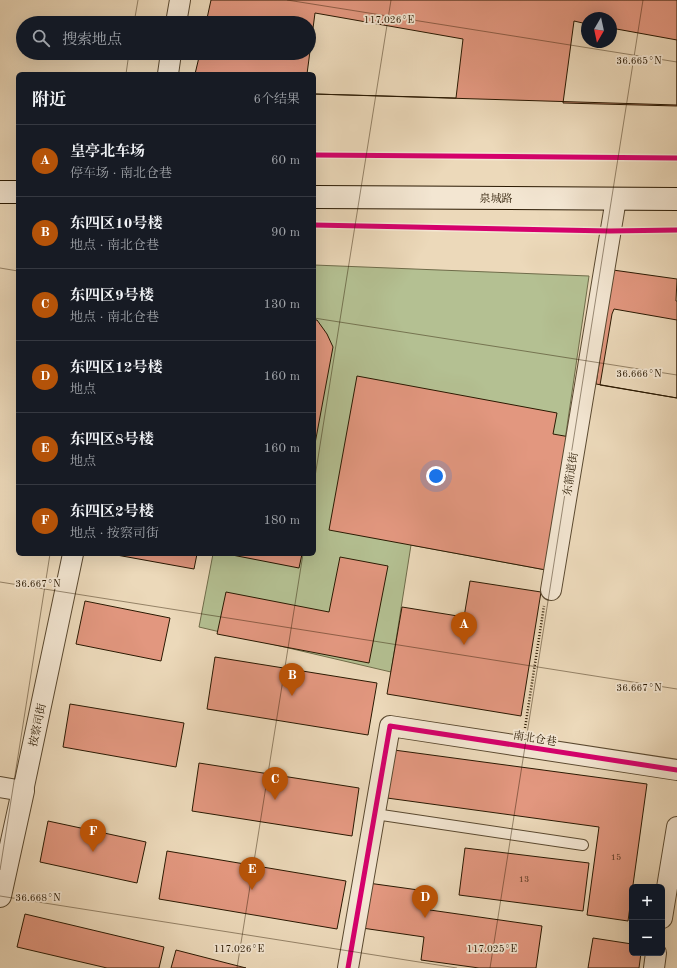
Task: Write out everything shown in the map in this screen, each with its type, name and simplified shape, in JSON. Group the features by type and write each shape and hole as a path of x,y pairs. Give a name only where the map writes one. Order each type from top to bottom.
{"main road":[{"path":"0,192 16,192"},
{"name":"泉城路","path":"316,197 677,199"},
{"name":"按察司街","path":"0,896 23,791"}],"street":[{"path":"177,16 180,0"},
{"path":"168,72 170,60"},
{"name":"东箭道街","path":"550,590 616,199"},
{"name":"按察司街","path":"23,791 73,556"},
{"name":"南北仓巷","path":"375,814 390,726 677,770"},
{"path":"0,787 23,791"},
{"path":"348,968 375,814"},
{"path":"665,900 677,827"},
{"path":"654,968 656,956"}],"lane":[{"path":"375,814 583,846"}],"path":[{"path":"522,746 547,590 550,590"}],"green space":[{"path":"316,265 589,276 546,570 411,545 391,672 199,627 213,556 316,556"}],"building":[{"path":"211,0 677,0 677,105 316,94 316,72 195,72 198,60 316,60 316,16 208,16"},
{"path":"315,13 463,39 456,98 316,94 316,72 307,72 309,60 316,60 316,16 315,16"},
{"path":"574,21 581,23 581,48 617,48 617,29 677,40 677,106 563,103"},
{"path":"613,270 677,279 677,398 596,384"},
{"path":"614,309 677,320 677,398 600,385"},
{"path":"316,320 327,334 333,347 316,438"},
{"path":"357,376 557,413 553,434 570,437 546,570 329,530"},
{"path":"122,556 197,556 194,569"},
{"path":"237,556 302,556 299,568"},
{"path":"340,557 388,566 369,663 217,634 226,592 329,612"},
{"path":"470,581 541,592 521,716 387,694 402,607 464,617"},
{"path":"85,601 170,618 161,661 76,644"},
{"path":"215,657 377,683 368,735 207,709"},
{"path":"70,704 184,723 176,767 63,747"},
{"path":"394,750 647,784 633,884 629,884 628,921 587,915 599,827 387,798"},
{"path":"199,763 359,788 352,836 192,811"},
{"path":"48,821 146,842 137,883 40,862"},
{"path":"465,848 589,863 583,911 459,895"},
{"path":"167,851 346,881 337,929 159,899"},
{"path":"368,883 433,892 430,910 542,926 536,968 479,968 421,960 424,937 362,928"},
{"path":"25,914 164,947 159,968 107,968 17,947"},
{"path":"593,938 629,944 629,956 641,956 639,968 588,968"},
{"path":"176,950 246,968 171,968"}],"cycle path":[{"path":"316,155 677,158"},
{"path":"316,225 610,231 677,230"},
{"path":"348,968 390,726 677,770"}],"place":[{"name":"皇亭北车场","path":"464,645"},
{"name":"东四区10号楼","path":"292,696"},
{"name":"东四区9号楼","path":"275,800"},
{"name":"东四区2号楼","path":"93,852"},
{"name":"东四区8号楼","path":"252,890"},
{"name":"东四区12号楼","path":"425,918"}]}
